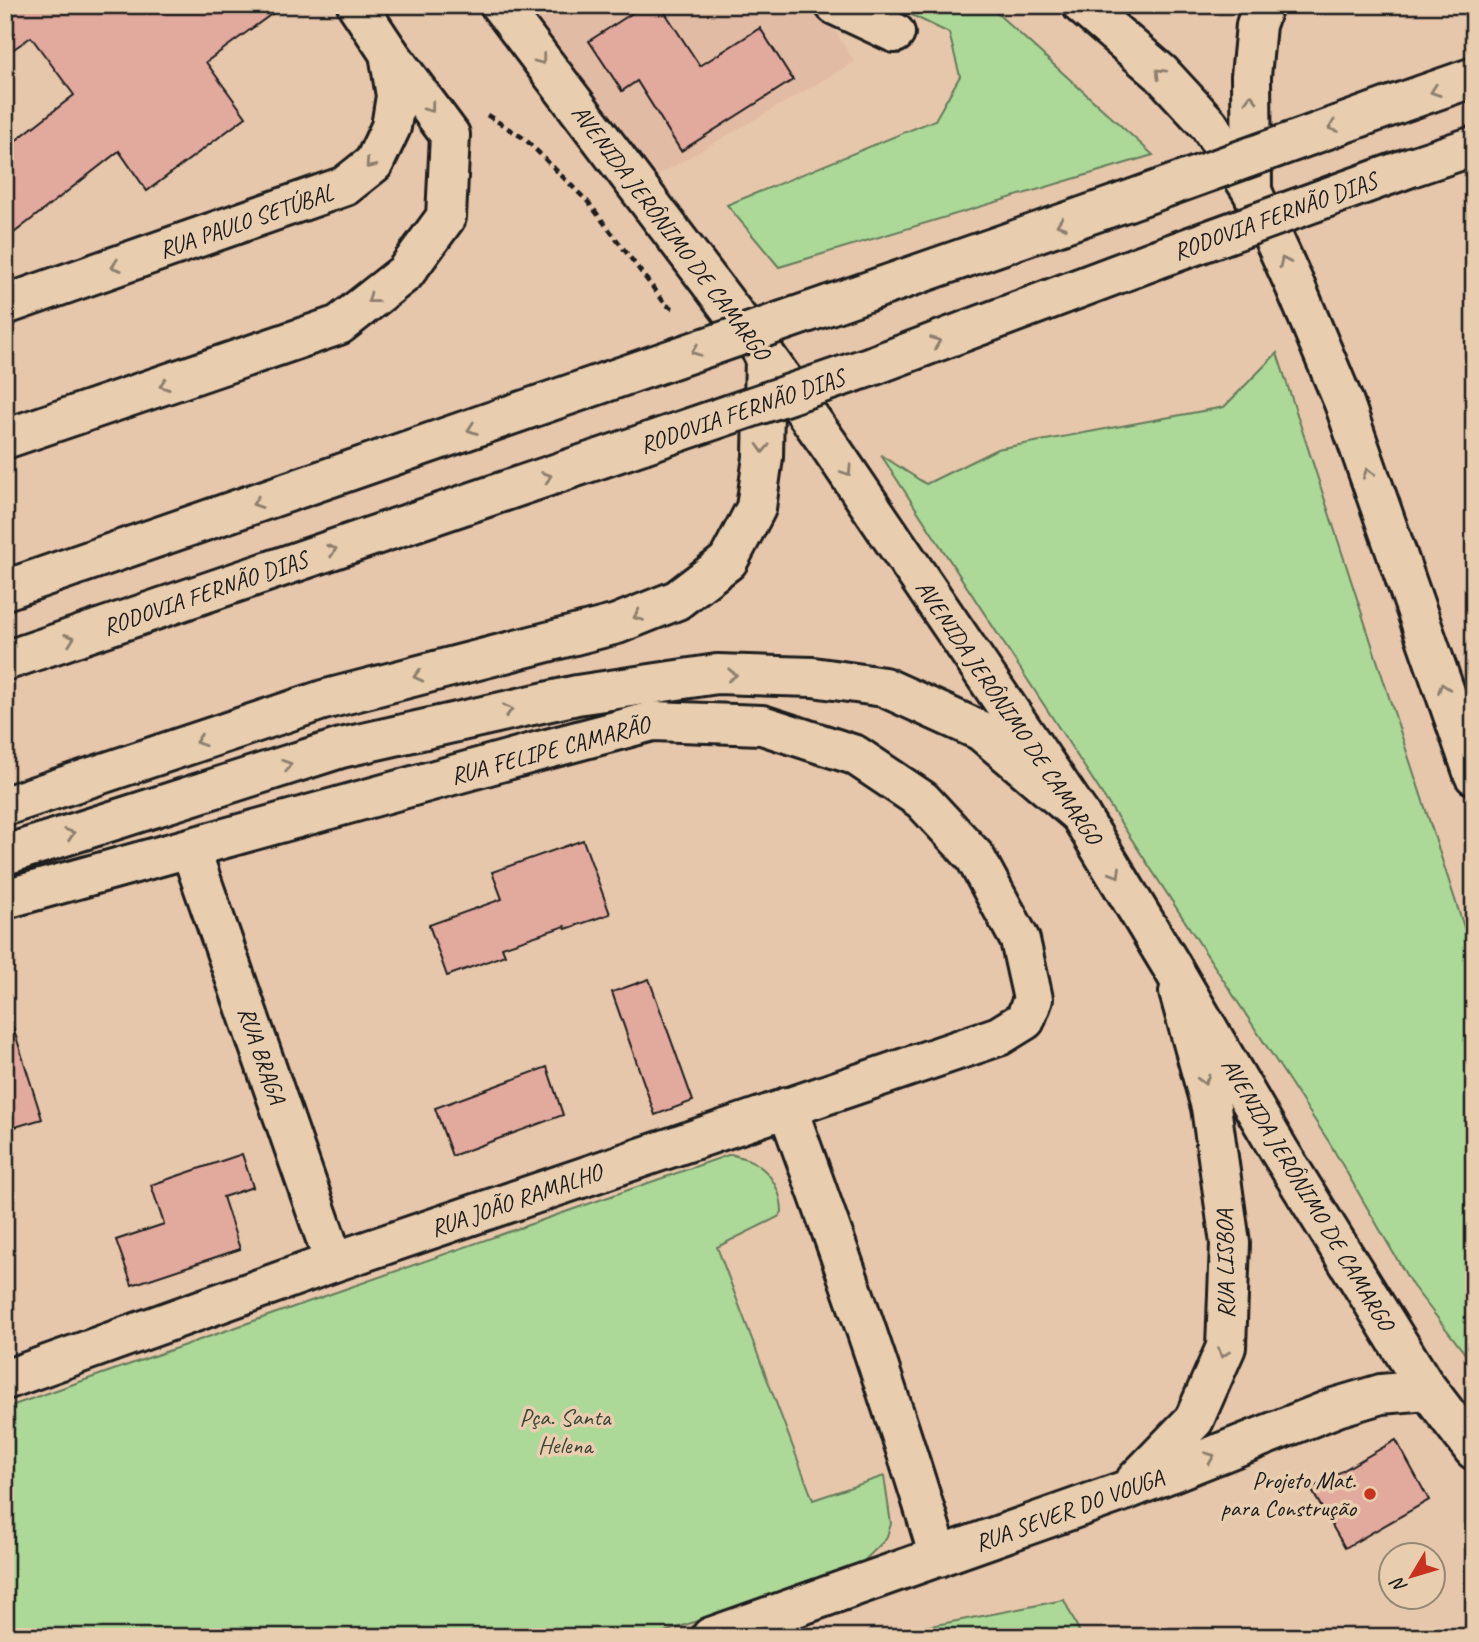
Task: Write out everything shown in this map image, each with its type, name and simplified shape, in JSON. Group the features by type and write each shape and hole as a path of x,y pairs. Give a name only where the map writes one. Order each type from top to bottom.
{"main road":[{"path":"5,439 339,325 405,273 446,217 450,135 356,5"},
{"name":"AVENIDA JERÔNIMO DE CAMARGO","path":"500,5 765,355 1080,815 1280,1152 1474,1450"},
{"path":"835,5 895,33"},
{"path":"1082,5 1161,73 1209,125 1252,191 1344,403 1474,775"},
{"path":"1252,191 1251,76 1256,25 1263,5"},
{"name":"RUA PAULO SETÚBAL","path":"5,305 345,186 374,163 391,127 396,96 389,54"},
{"path":"5,590 1125,202 1474,77"},
{"name":"RODOVIA FERNÃO DIAS","path":"5,661 872,366 1157,259 1474,145"},
{"path":"5,806 323,700 617,624 677,600 728,561 756,508 763,457 765,355"},
{"path":"5,855 341,748 577,695 717,674 813,677 884,687 981,731 1080,815"},
{"name":"RUA FELIPE CAMARÃO","path":"5,899 653,721 762,724 855,755 922,800 975,857 1020,940 1033,999 1025,1020"},
{"name":"RUA BRAGA","path":"190,848 334,1262"},
{"name":"RUA LISBOA","path":"1124,1491 1194,1420 1226,1347 1230,1243 1211,1107 1172,967"},
{"name":"RUA JOÃO RAMALHO","path":"5,1380 334,1262 999,1036 1025,1020"},
{"path":"788,1107 913,1469 939,1557"},
{"name":"RUA SEVER DO VOUGA","path":"710,1637 1124,1491 1337,1407 1381,1394 1448,1411"}],"path":[{"path":"480,111 525,139 589,203 666,305 678,311"}],"shaded area":[{"path":"526,5 818,5 855,62 655,177"}],"green space":[{"path":"891,5 988,5 1153,155 779,267 727,205 935,120 960,76 949,33"},
{"path":"1277,353 1474,958 1474,1365 1412,1285 1329,1142 881,455 926,484 997,449 1224,407"},
{"name":"Pça. Santa Helena","path":"731,1154 750,1161 765,1171 780,1197 782,1212 778,1217 717,1247 813,1500 884,1476 891,1524 886,1539 861,1564 651,1637 5,1637 5,1408"},
{"path":"1064,1600 1082,1637 874,1637"}],"building":[{"path":"5,5 284,5 206,62 246,117 147,191 119,151 5,240 5,149 74,95 31,37 5,55"},
{"path":"645,5 660,5 700,66 760,28 793,80 681,151 637,81 622,91 589,41"},
{"path":"583,840 610,914 502,947 505,955 447,976 429,925 502,899 492,872"},
{"path":"649,979 693,1101 655,1115 612,992"},
{"path":"13,1027 42,1119 5,1130 5,1028"},
{"path":"547,1067 563,1115 452,1156 435,1108"},
{"path":"242,1154 253,1187 223,1197 240,1249 132,1285 116,1240 164,1224 151,1185"},
{"name":"Projeto Mat. para Construção","path":"1396,1440 1429,1500 1345,1548 1311,1489"}],"place":[{"name":"Projeto Mat. para Construção","path":"1370,1494"}]}
